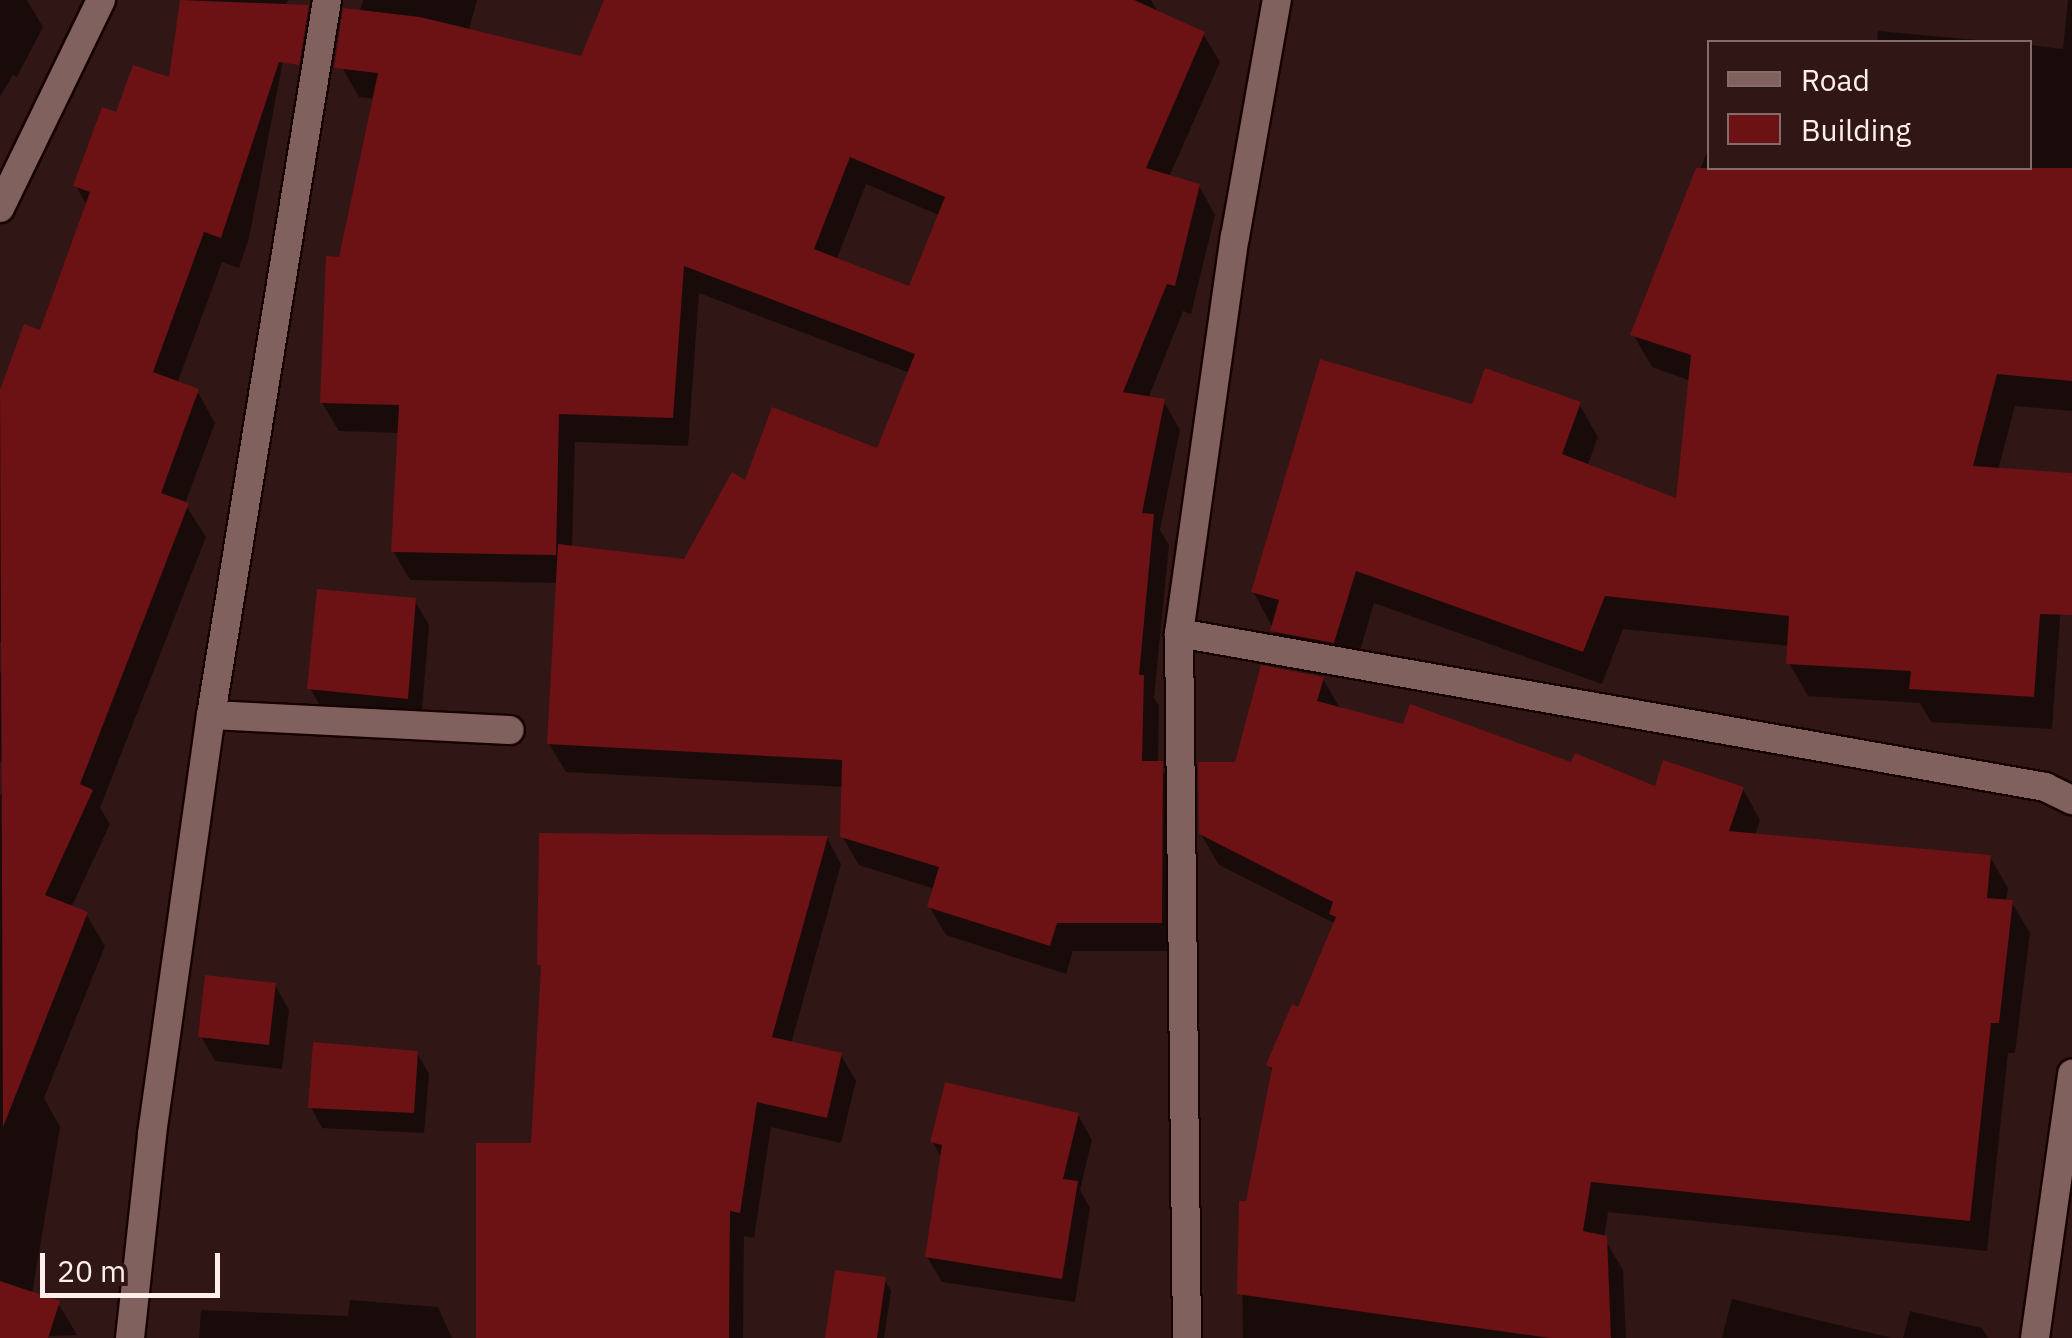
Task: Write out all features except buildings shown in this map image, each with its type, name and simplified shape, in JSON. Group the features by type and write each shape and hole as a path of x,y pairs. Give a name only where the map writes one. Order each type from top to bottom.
{"street":[{"path":"0,208 101,0"},
{"path":"130,1338 152,1134 211,716 327,0"},
{"path":"1186,1338 1179,634 1235,238 1277,0"},
{"path":"1179,634 2045,786 2072,800"},
{"path":"211,716 510,730"},
{"path":"2036,1338 2072,1074"}]}
